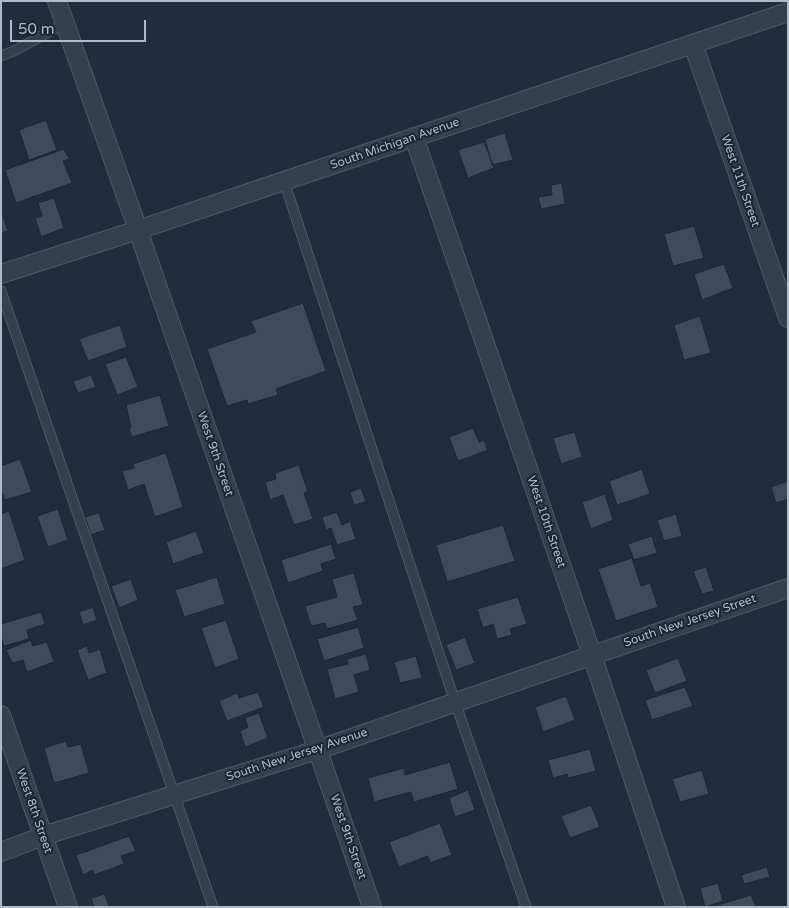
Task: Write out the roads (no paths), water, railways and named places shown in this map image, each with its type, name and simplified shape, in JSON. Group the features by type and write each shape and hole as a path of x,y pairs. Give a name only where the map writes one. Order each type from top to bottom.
{"street":[{"name":"West 9th Street","path":"57,1 372,907"},
{"name":"South Michigan Avenue","path":"1,274 138,230 788,12"},
{"name":"West 11th Street","path":"693,44 788,318"},
{"name":"West 10th Street","path":"414,138 592,655 676,907"},
{"name":"South New Jersey Street","path":"592,655 788,588"},
{"name":"South New Jersey Avenue","path":"1,852 43,836 318,750 592,655"},
{"name":"West 8th Street","path":"1,716 68,907"}],"lane":[{"path":"1,56 16,50 65,23"},
{"path":"284,181 456,702 526,907"},
{"path":"1,291 213,907"}]}
